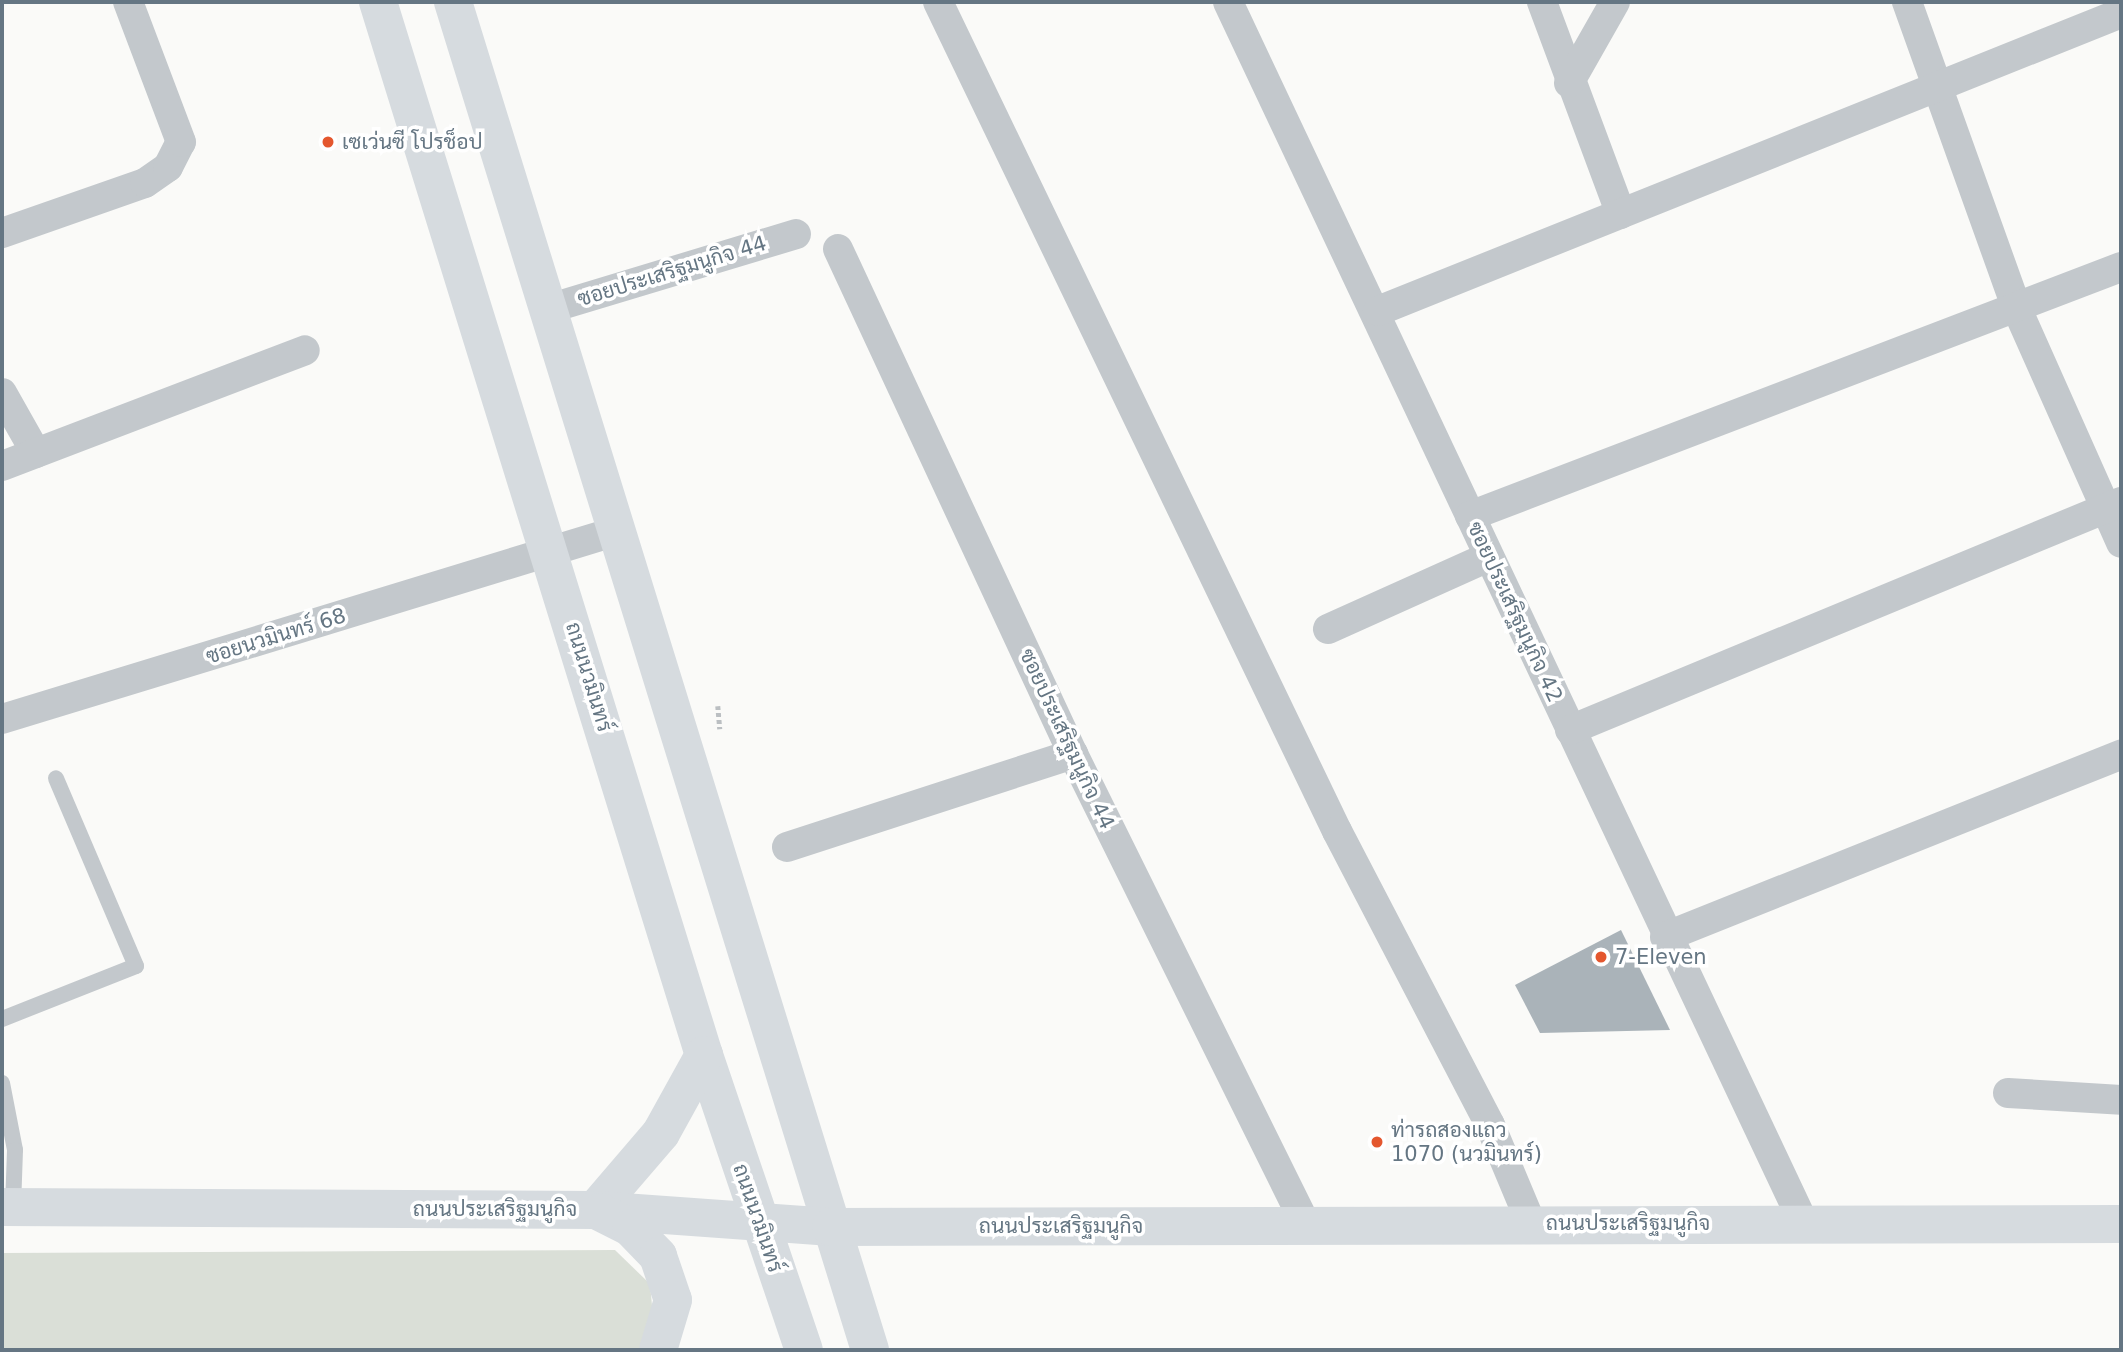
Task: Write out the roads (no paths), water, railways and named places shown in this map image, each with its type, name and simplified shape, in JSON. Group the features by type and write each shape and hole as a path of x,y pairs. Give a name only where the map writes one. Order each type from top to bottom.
{"main road":[{"name":"ถนนนวมินทร์","path":"378,2 551,552 704,1055 804,1350"},
{"path":"453,2 870,1350"},
{"path":"658,1350 673,1300 658,1256 631,1228 595,1210 661,1133 704,1055"},
{"name":"ถนนประเสริฐมนูกิจ","path":"7,1208 595,1210 831,1227 1803,1222 2121,1224"}],"street":[{"path":"2,233 145,183 168,167 181,142 128,2"},
{"path":"938,2 1337,831 1490,1125 1531,1223"},
{"name":"ซอยประเสริฐมนูกิจ 42","path":"1228,2 1378,311 1488,556 1665,937 1803,1222"},
{"path":"1542,2 1569,83 1621,214"},
{"path":"1569,83 1615,2"},
{"path":"1907,2 1941,85 2017,309 2115,504 2121,543"},
{"path":"1378,311 2121,13"},
{"name":"ซอยประเสริฐมนูกิจ 44","path":"548,309 796,234"},
{"name":"ซอยประเสริฐมนูกิจ 44","path":"838,249 1073,754 1306,1225"},
{"path":"1470,516 2121,267"},
{"path":"2,466 305,350"},
{"path":"2,393 36,453"},
{"path":"1570,730 2115,504"},
{"name":"ซอยนวมินทร์ 68","path":"2,719 617,531"},
{"path":"1328,629 1488,556"},
{"path":"787,848 1073,754"},
{"path":"1665,937 2121,755"},
{"path":"2008,1093 2121,1100"}],"lane":[{"path":"2,1018 136,966 56,778"},
{"path":"2,1083 15,1150 7,1208"}],"place":[{"name":"เซเว่นซี โปรช็อป","path":"328,142"},
{"name":"7-Eleven","path":"1601,957"},
{"name":"ท่ารถสองแถว 1070 (นวมินทร์)","path":"1377,1142"}]}
